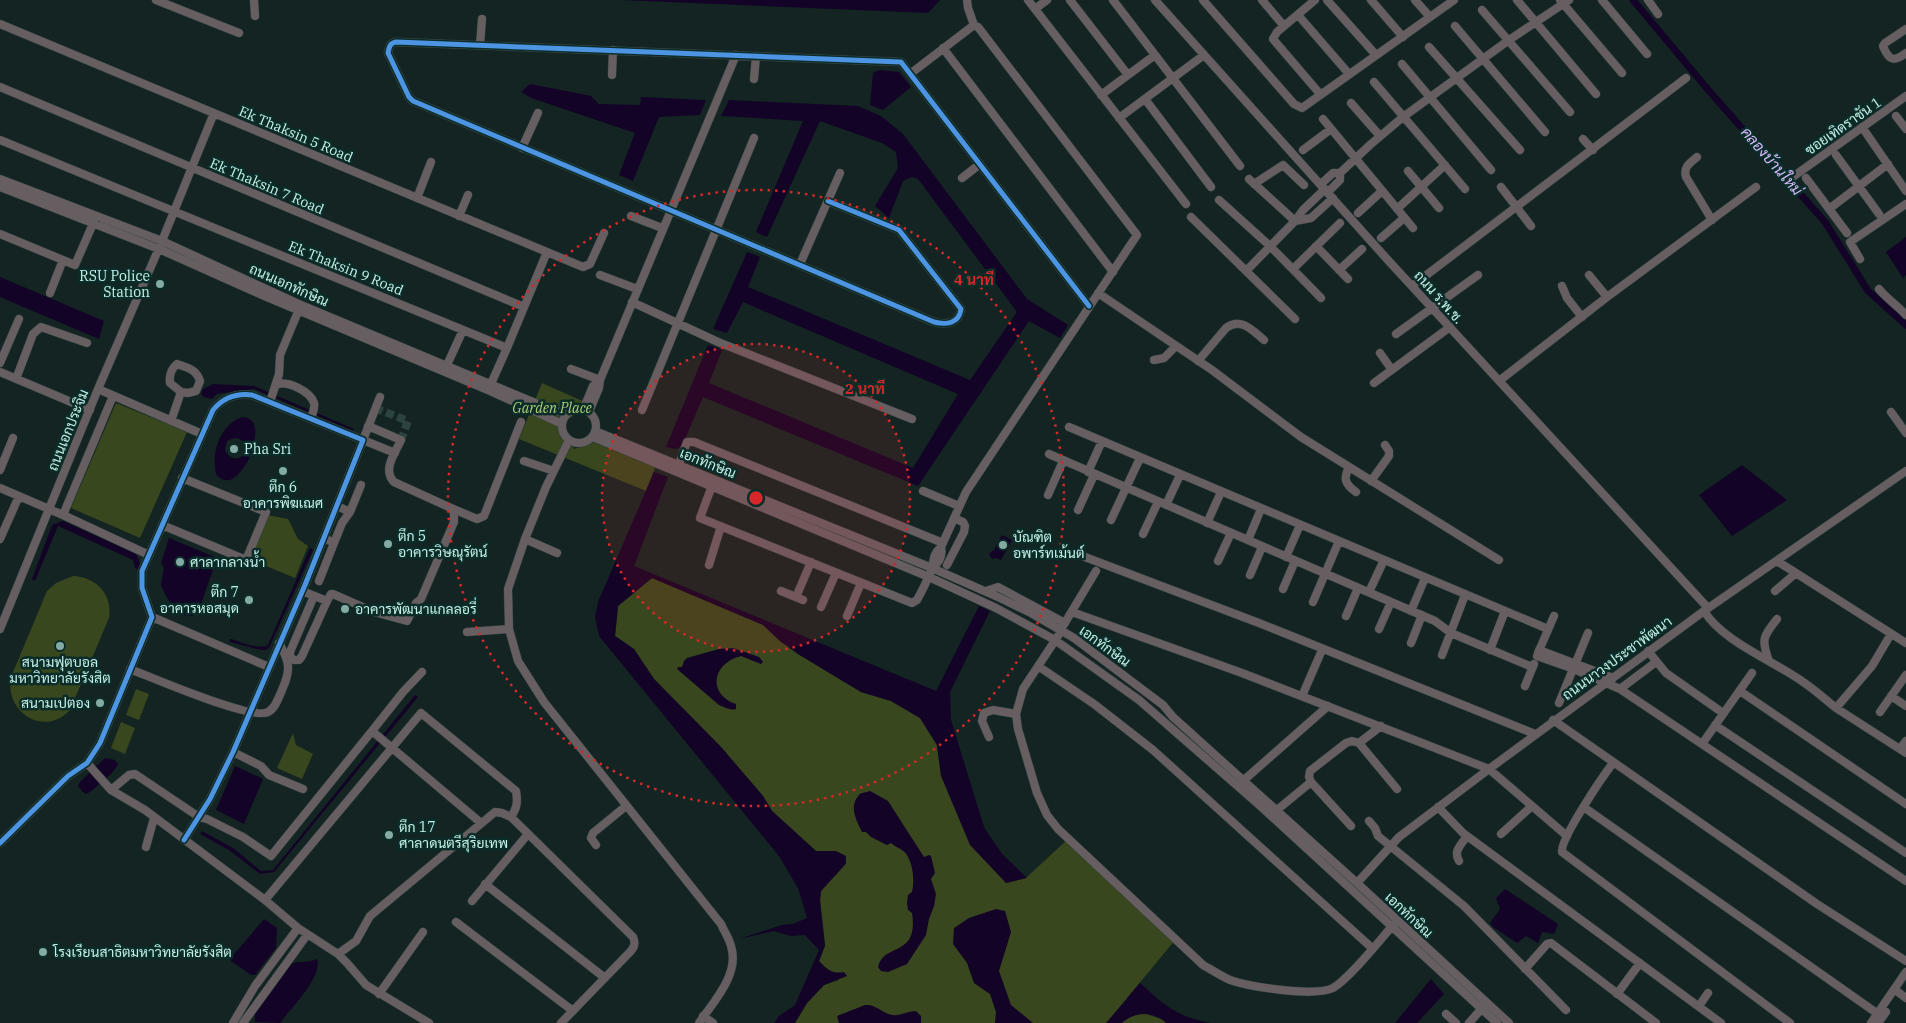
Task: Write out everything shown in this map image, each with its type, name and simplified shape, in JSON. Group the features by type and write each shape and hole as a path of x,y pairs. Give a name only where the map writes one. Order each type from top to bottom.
{"street":[{"path":"156,0 239,33"},
{"path":"254,0 255,16"},
{"path":"714,479 699,517 912,603 917,600 932,568 932,560 936,551 942,545 959,506 1137,235 978,27 974,25 967,0"},
{"path":"1028,0 1186,204"},
{"path":"1035,9 1047,0"},
{"path":"1070,0 1128,75"},
{"path":"1113,0 1240,166"},
{"name":"ถนน ร.พ.ช.","path":"1155,0 1706,609 1709,619 1723,633 1806,684 1836,708 1903,751"},
{"path":"1204,0 1297,107 1302,108 1454,0"},
{"path":"1262,0 1284,26"},
{"path":"1328,0 1376,55"},
{"path":"1371,0 1403,37"},
{"path":"1415,0 1430,17"},
{"path":"1517,0 1596,94"},
{"path":"1602,0 1647,54"},
{"path":"1648,0 1658,14"},
{"path":"1313,1 1277,32 1273,39 1320,94"},
{"path":"1246,271 1295,221 1303,210 1340,180 1340,173 1380,136 1403,117 1564,1 1622,73"},
{"path":"1482,10 1570,112"},
{"path":"1298,14 1350,74"},
{"path":"480,45 482,19"},
{"name":"Ek Thaksin 5 Road","path":"0,24 583,267 587,267 590,264 604,232"},
{"path":"910,74 974,25"},
{"path":"1455,26 1545,132"},
{"path":"1906,29 1883,46 1893,60 1906,53"},
{"path":"828,201 899,230 961,309 960,314 951,323 934,322 410,99 388,53 390,44 396,42 901,62 1089,306"},
{"path":"1429,47 1520,150"},
{"path":"943,48 1113,272"},
{"path":"612,75 614,50"},
{"path":"586,411 593,386 599,381 736,55"},
{"path":"1102,94 1155,55"},
{"path":"1119,118 1204,55"},
{"path":"754,78 756,56"},
{"path":"1402,64 1491,170"},
{"path":"1412,286 1686,78"},
{"path":"1374,82 1465,188"},
{"name":"Ek Thaksin 7 Road","path":"0,87 524,307"},
{"name":"ซอยเทิดราชัน 1","path":"1794,176 1906,96"},
{"path":"1145,99 1211,187"},
{"path":"1351,103 1380,136"},
{"name":"ถนนเอกประจิม","path":"0,629 98,389 161,245 214,113"},
{"path":"522,148 538,113"},
{"path":"1896,116 1906,129"},
{"path":"1323,120 1413,228"},
{"path":"1862,128 1906,191"},
{"path":"1303,150 1331,129"},
{"path":"642,410 754,138"},
{"path":"1584,139 1593,150"},
{"name":"Ek Thaksin 9 Road","path":"0,140 507,348"},
{"path":"1836,155 1879,214"},
{"path":"1697,157 1684,171 1712,220"},
{"path":"417,198 431,162"},
{"path":"962,178 980,164"},
{"path":"1829,209 1888,164"},
{"path":"1397,209 1445,165"},
{"path":"1295,221 1252,181 1283,166 1304,185"},
{"path":"1408,171 1439,208"},
{"path":"800,264 840,173"},
{"path":"1806,178 1847,233"},
{"name":"ถนนเอกทักษิณ","path":"0,179 161,245 300,308 489,387 567,414"},
{"name":"ถนนเอกทักษิณ","path":"0,187 95,218"},
{"path":"1501,187 1531,226"},
{"path":"1499,381 1607,297 1756,187"},
{"path":"1295,221 1311,218 1326,191"},
{"path":"1358,212 1382,191"},
{"path":"459,216 468,195"},
{"path":"1219,200 1270,246 1320,298"},
{"path":"1860,259 1850,242 1906,204"},
{"path":"631,216 662,228"},
{"path":"1191,217 1295,318"},
{"path":"0,234 75,265 95,218"},
{"path":"1381,238 1404,218"},
{"path":"1292,269 1340,223"},
{"path":"1316,246 1348,279"},
{"path":"1339,270 1362,249"},
{"path":"489,387 547,252"},
{"path":"50,293 63,260"},
{"path":"600,275 637,289"},
{"path":"1396,334 1478,275"},
{"path":"1589,275 1607,297"},
{"path":"1562,286 1567,298 1582,317"},
{"path":"1879,289 1887,299 1899,306 1906,314"},
{"path":"1098,293 1198,361 1301,437 1499,560"},
{"path":"632,302 718,342 912,419"},
{"path":"273,394 280,356 300,308"},
{"name":"ถนนเอกทักษิณ","path":"300,308 447,365 562,424"},
{"path":"0,363 19,318"},
{"path":"1198,361 1231,324 1238,322 1244,324 1264,340"},
{"path":"16,379 33,334 40,327 87,343"},
{"path":"1374,383 1450,327"},
{"path":"447,365 463,330"},
{"path":"1154,360 1164,358 1176,346"},
{"path":"1380,353 1392,370"},
{"path":"570,369 599,381"},
{"path":"0,372 90,410"},
{"path":"273,394 284,384 306,392 313,400 313,415"},
{"path":"98,389 202,434"},
{"path":"171,421 181,392"},
{"path":"0,843 68,776 90,765 152,617 141,580 142,571 213,410 220,401 234,395 273,394 395,454"},
{"path":"63,515 113,396"},
{"path":"184,840 210,799 251,713 380,397"},
{"path":"572,410 586,411 595,421 594,434 586,442 577,443 569,440 563,433 562,424 567,414 572,410"},
{"path":"1892,412 1906,433"},
{"path":"368,426 401,440 388,470 388,474 394,482 477,519 484,516 521,422"},
{"path":"1069,427 1548,629"},
{"name":"เอกทักษิณ","path":"594,434 664,463 679,464 986,591 998,587 1063,627 1163,705 1173,718 1357,882 1394,924 1484,1006 1509,1023"},
{"path":"0,470 13,438"},
{"path":"569,440 525,539 508,589 509,629 518,661 540,697 713,913 731,944 732,960 724,987 701,1020 713,1023"},
{"path":"679,464 687,442 694,442 942,545"},
{"path":"1078,510 1102,442"},
{"path":"1371,481 1389,456 1389,451 1385,445"},
{"path":"1049,454 1091,474 1422,615 1442,625 1451,633 1532,667"},
{"path":"1111,520 1140,458"},
{"path":"524,461 554,471"},
{"path":"1048,495 1063,461"},
{"path":"664,463 711,487 928,577 996,608 1055,640 1139,700 1394,924 1340,982 1331,988 1321,991 1278,989 1252,985 1230,980 1203,965 1052,822 1037,793 1018,729 1016,714 1023,689 1055,640 1096,571"},
{"path":"1349,467 1344,476 1345,481 1356,492"},
{"name":"ถนนนาวงประชาพัฒนา","path":"1357,882 1407,830 1553,720 1706,609 1906,470"},
{"path":"1143,534 1180,475"},
{"path":"162,524 246,560 266,512 182,478"},
{"path":"319,581 342,523 350,512 361,485"},
{"path":"0,488 149,555"},
{"path":"923,491 959,506"},
{"path":"1207,523 1221,492"},
{"path":"0,539 19,496"},
{"path":"337,506 350,512"},
{"path":"314,596 290,652 290,657 294,660 299,660 302,656 331,594 374,612 407,621 416,602 421,599 454,522 454,513 451,508"},
{"path":"1248,540 1261,508"},
{"path":"947,565 964,532 965,526 954,518"},
{"path":"1286,557 1300,525"},
{"path":"709,565 721,526"},
{"path":"1218,562 1231,533"},
{"path":"324,538 334,543"},
{"path":"525,539 557,554"},
{"path":"1313,602 1339,541"},
{"path":"1250,575 1262,547"},
{"path":"1077,554 1535,734"},
{"path":"1369,592 1384,560"},
{"path":"1283,589 1295,561"},
{"path":"1777,561 1906,643"},
{"path":"781,591 799,598 811,562"},
{"path":"821,607 836,572"},
{"path":"1775,591 1796,573"},
{"path":"1411,611 1425,578"},
{"path":"847,616 861,583"},
{"path":"1346,616 1358,588"},
{"path":"302,591 327,601"},
{"path":"1442,655 1466,595"},
{"path":"1379,629 1391,602"},
{"path":"1490,650 1505,611"},
{"path":"1072,612 1302,696 1489,769 1567,836"},
{"path":"1411,643 1422,615"},
{"path":"1525,686 1554,616"},
{"path":"152,617 269,667"},
{"path":"1769,661 1764,646 1764,639 1766,632 1777,619"},
{"path":"467,632 509,629"},
{"path":"1559,703 1588,633"},
{"path":"1836,708 1872,666 1891,634"},
{"path":"130,669 162,682 251,713 259,714 268,712 276,701 289,671 289,665 279,644"},
{"path":"1302,696 1322,650"},
{"path":"1648,651 1666,673 1723,713"},
{"path":"1538,653 1610,680 1620,689 1906,881"},
{"path":"1620,689 1656,662"},
{"path":"1038,666 1094,704 1153,750 1372,948"},
{"path":"109,788 129,775 135,774 199,817 243,837 271,856 374,733 403,692 422,672"},
{"path":"1702,744 1752,673"},
{"path":"1880,712 1906,675"},
{"path":"1740,691 1906,804"},
{"path":"1891,696 1906,706"},
{"path":"1244,780 1328,706"},
{"path":"989,737 982,720 984,713 993,710 1016,714"},
{"path":"265,900 421,713 516,792 518,800 511,817"},
{"path":"1553,720 1817,904 1906,961"},
{"path":"1715,725 1906,853"},
{"path":"1359,744 1381,726"},
{"path":"374,733 481,823"},
{"path":"1903,751 1906,740"},
{"path":"1351,826 1311,782 1309,777 1310,771 1338,748 1350,741 1359,744 1397,789"},
{"path":"233,752 261,766 269,775 302,789"},
{"path":"1613,763 1590,795 1561,849 1566,856 1790,1023"},
{"path":"90,765 109,788 145,810 265,900 307,935 338,954 366,985 429,1023"},
{"path":"1277,810 1311,782"},
{"path":"596,844 591,838 593,833 626,806"},
{"path":"1501,834 1532,806"},
{"path":"1438,807 1467,836 1721,1023"},
{"path":"1584,808 1878,1021"},
{"path":"338,954 356,941 370,916 495,812 502,813 511,817 633,937 635,945 633,949 561,1023"},
{"path":"146,847 154,818"},
{"path":"1369,821 1375,828 1378,836 1451,894 1566,1010"},
{"path":"472,901 528,834"},
{"path":"1460,861 1456,851 1467,836"},
{"path":"485,884 605,978"},
{"path":"456,922 573,1011"},
{"path":"233,1023 255,986 298,928"},
{"path":"379,994 423,932"},
{"path":"237,1015 245,1022 307,935"},
{"path":"1524,969 1547,944 1551,943 1656,1023"},
{"path":"1617,994 1640,963"},
{"path":"1878,1021 1906,972"},
{"path":"1878,1021 1906,981"},
{"path":"1898,992 1906,998"},
{"path":"1699,1006 1708,993"},
{"path":"1469,1023 1484,1006 1497,1023"},
{"path":"1446,1014 1456,1023"}],"green space":[{"name":"Garden Place","path":"542,383 589,404 561,425 574,449 598,441 656,465 646,491 519,439"},
{"path":"116,403 187,432 140,538 71,508"},
{"path":"267,515 288,519 298,539 308,546 295,578 249,559"},
{"name":"สนามฟุตบอล มหาวิทยาลัยรังสิต","path":"73,576 96,583 101,588 108,601 110,609 109,618 70,710 60,718 49,722 38,721 28,717 14,701 10,690 11,677 47,591 56,583"},
{"path":"652,578 763,625 798,654 861,692 891,701 920,718 937,745 941,776 1006,883 1027,877 1069,838 1176,939 1127,998 1146,1014 1164,1020 1166,1023 795,1023 807,1003 824,985 839,980 819,961 825,945 820,900 821,891 846,864 836,851 816,851 772,811 763,796 721,747 654,679 634,649 615,636 618,606"},
{"path":"136,689 149,694 139,720 126,715"},
{"path":"121,722 135,728 125,754 111,748"},
{"path":"293,733 296,745 313,754 302,779 277,768"}],"shaded area":[{"path":"621,0 940,0 928,13"},
{"path":"879,70 899,72 911,87 883,110 870,105 873,73"},
{"path":"530,84 591,96 599,104 640,105 641,97 706,100 700,115 659,117 633,181 619,175 635,133 531,98 521,92"},
{"path":"729,100 858,106 881,116 903,134 1027,299 1068,325 1060,338 1029,321 918,486 703,397 682,446 676,449 666,447 708,345 722,350 709,383 913,468 958,394 743,302 727,333 713,329 747,252 760,257 748,287 970,380 1017,312 918,179 912,177 903,181 889,218 875,206 898,168 896,152 882,143 820,121 767,237 756,232 803,121 721,116"},
{"path":"1906,237 1906,275 1903,278 1886,252"},
{"path":"0,277 104,321 99,339 0,297"},
{"path":"213,384 254,386 354,429 353,431 254,389 217,394 212,399 204,397 201,394 203,389"},
{"path":"242,417 252,421 254,426 255,437 252,454 246,452 246,446 242,440 234,438 227,441 225,449 230,457 238,458 244,455 250,457 236,477 231,480 221,479 216,474 216,448 228,426"},
{"path":"1742,465 1787,500 1732,536 1699,495"},
{"path":"654,472 668,477 634,566 936,691 979,606 990,611 950,692 951,720 984,827 1002,854 1027,878 1006,883 970,845 941,776 937,745 920,718 891,701 861,692 798,654 763,625 652,578 618,606 615,636 634,649 654,679 721,747 763,796 772,811 816,851 836,851 846,856 846,863 821,891 820,900 825,946 819,961 830,971 844,972 847,976 824,985 807,1003 795,1023 774,1023 779,1016 795,1005 819,950 805,935 790,936 774,931 739,939 782,925 793,924 807,918 798,888 779,856 599,636 595,617 598,602"},
{"path":"63,521 136,554 140,563 138,570 135,568 133,560 58,526 35,581 32,579 52,525"},
{"name":"บัณฑิต อพาร์ทเม้นต์","path":"1002,535 1012,540 1001,560 992,559 989,554 994,550"},
{"path":"169,538 217,558 199,610 193,616 184,615 173,606 161,585 164,568 161,563"},
{"path":"310,548 313,550 269,648 261,650 230,642 229,640 231,639 259,647 268,645"},
{"path":"733,648 759,657 763,662 761,664 741,656 724,665 719,672 717,686 720,693 736,704 736,709 732,710 719,705 677,669 682,667 687,658 719,649"},
{"path":"415,695 418,697 274,872 260,874 229,850 200,834 202,831 233,848 261,871 273,870"},
{"path":"105,758 115,760 118,765 111,774 86,794 78,786 80,782"},
{"path":"235,766 263,779 244,824 216,810"},
{"path":"870,791 888,801 924,857 931,856 935,873 931,879 936,894 926,935 907,964 888,972 881,971 878,967 881,959 906,943 913,927 912,913 908,910 907,903 908,895 912,892 913,876 911,863 906,853 891,843 887,845 871,837 866,832 862,832 854,814 854,804 860,794"},
{"path":"1505,889 1558,924 1554,934 1542,932 1538,943 1526,936 1517,943 1493,927 1490,923 1500,909 1496,898"},
{"path":"996,909 1005,911 1011,932 999,971 1011,1005 1033,1023 995,1023 996,1012 990,994 974,983 967,963 953,944 954,928 969,918"},
{"path":"264,919 277,928 276,948 255,975 251,975 231,961 231,958"},
{"path":"317,959 318,966 311,983 280,1023 255,1022 255,1012 291,964"},
{"path":"1431,979 1444,994 1417,1023 1395,1023"},
{"path":"1140,983 1156,998 1180,1014 1211,1023 1166,1023 1155,1016 1144,1014 1127,1019 1122,1023 1106,1023"},
{"path":"865,1005 892,1015 916,1011 921,1016 921,1023 839,1023 837,1016"}],"waterway":[{"name":"คลองบ้านใหม่","path":"1633,0 1710,92 1825,222 1868,291 1906,325"}],"tunnel":[{"path":"375,408 408,421 401,440"}],"cycle path":[{"path":"828,201 899,230 961,309 958,318 947,323 934,322 413,101 409,97 388,53 389,47 392,43 396,42 901,62 1089,306"},
{"path":"0,843 68,776 87,763 100,743 152,617 142,588 142,571 213,410 230,397 252,395 363,440 305,585 233,752 210,799 184,840"}],"place":[{"name":"RSU Police Station","path":"160,284"},
{"name":"Pha Sri","path":"234,449"},
{"name":"ตึก 6 อาคารพิฆเณศ","path":"283,471"},
{"name":"ตึก 5 อาคารวิษณุรัตน์","path":"388,544"},
{"name":"บัณฑิต อพาร์ทเม้นต์","path":"1003,545"},
{"name":"ศาลากลางน้ำ","path":"180,562"},
{"name":"ตึก 7 อาคารหอสมุด","path":"249,600"},
{"name":"อาคารพัฒนาแกลลอรี่","path":"345,609"},
{"name":"สนามฟุตบอล มหาวิทยาลัยรังสิต","path":"60,646"},
{"name":"สนามเปตอง","path":"100,703"},
{"name":"ตึก 17 ศาลาดนตรีสุริยเทพ","path":"389,835"},
{"name":"โรงเรียนสาธิตมหาวิทยาลัยรังสิต","path":"43,952"}]}
